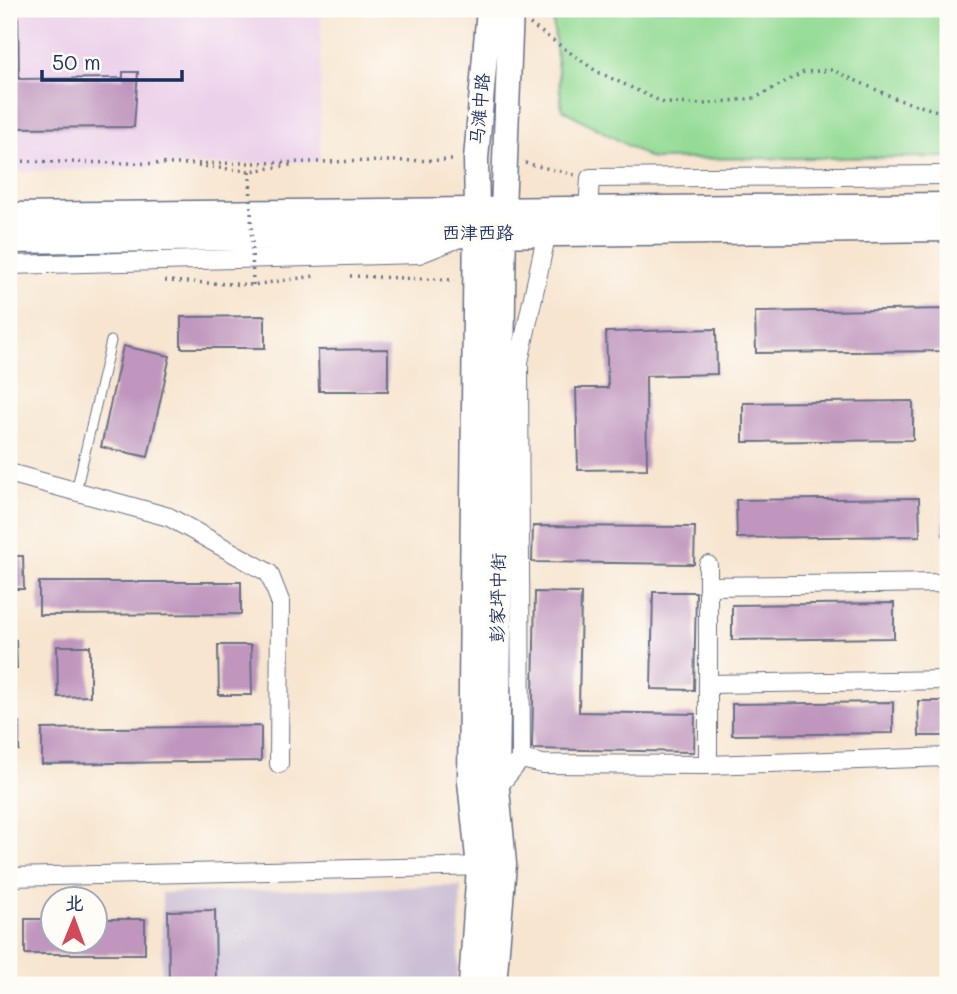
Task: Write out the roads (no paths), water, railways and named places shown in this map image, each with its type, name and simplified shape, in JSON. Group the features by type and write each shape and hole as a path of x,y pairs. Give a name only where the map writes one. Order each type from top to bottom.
{"main road":[{"name":"马滩中路","path":"490,221 505,158 504,9"},
{"name":"马滩中路","path":"490,221 476,159 504,9"},
{"name":"西津西路","path":"549,221 588,210 948,206"},
{"name":"西津西路","path":"9,216 948,228"},
{"name":"西津西路","path":"9,240 490,221"},
{"name":"彭家坪中街","path":"472,985 491,866 471,782 478,281 490,221"},
{"name":"彭家坪中街","path":"490,221 496,789 491,866 493,985"}],"street":[{"path":"588,210 590,178 948,175"},
{"path":"9,265 419,254 490,221"},
{"path":"496,789 521,759 519,362 549,221"},
{"path":"9,473 169,517 269,573 280,601 279,764"},
{"path":"708,565 708,765"},
{"path":"708,586 948,583"},
{"path":"708,684 948,680"},
{"path":"521,759 543,764 708,765 948,757"},
{"path":"9,877 491,866"}],"lane":[{"path":"76,491 111,341"}]}
